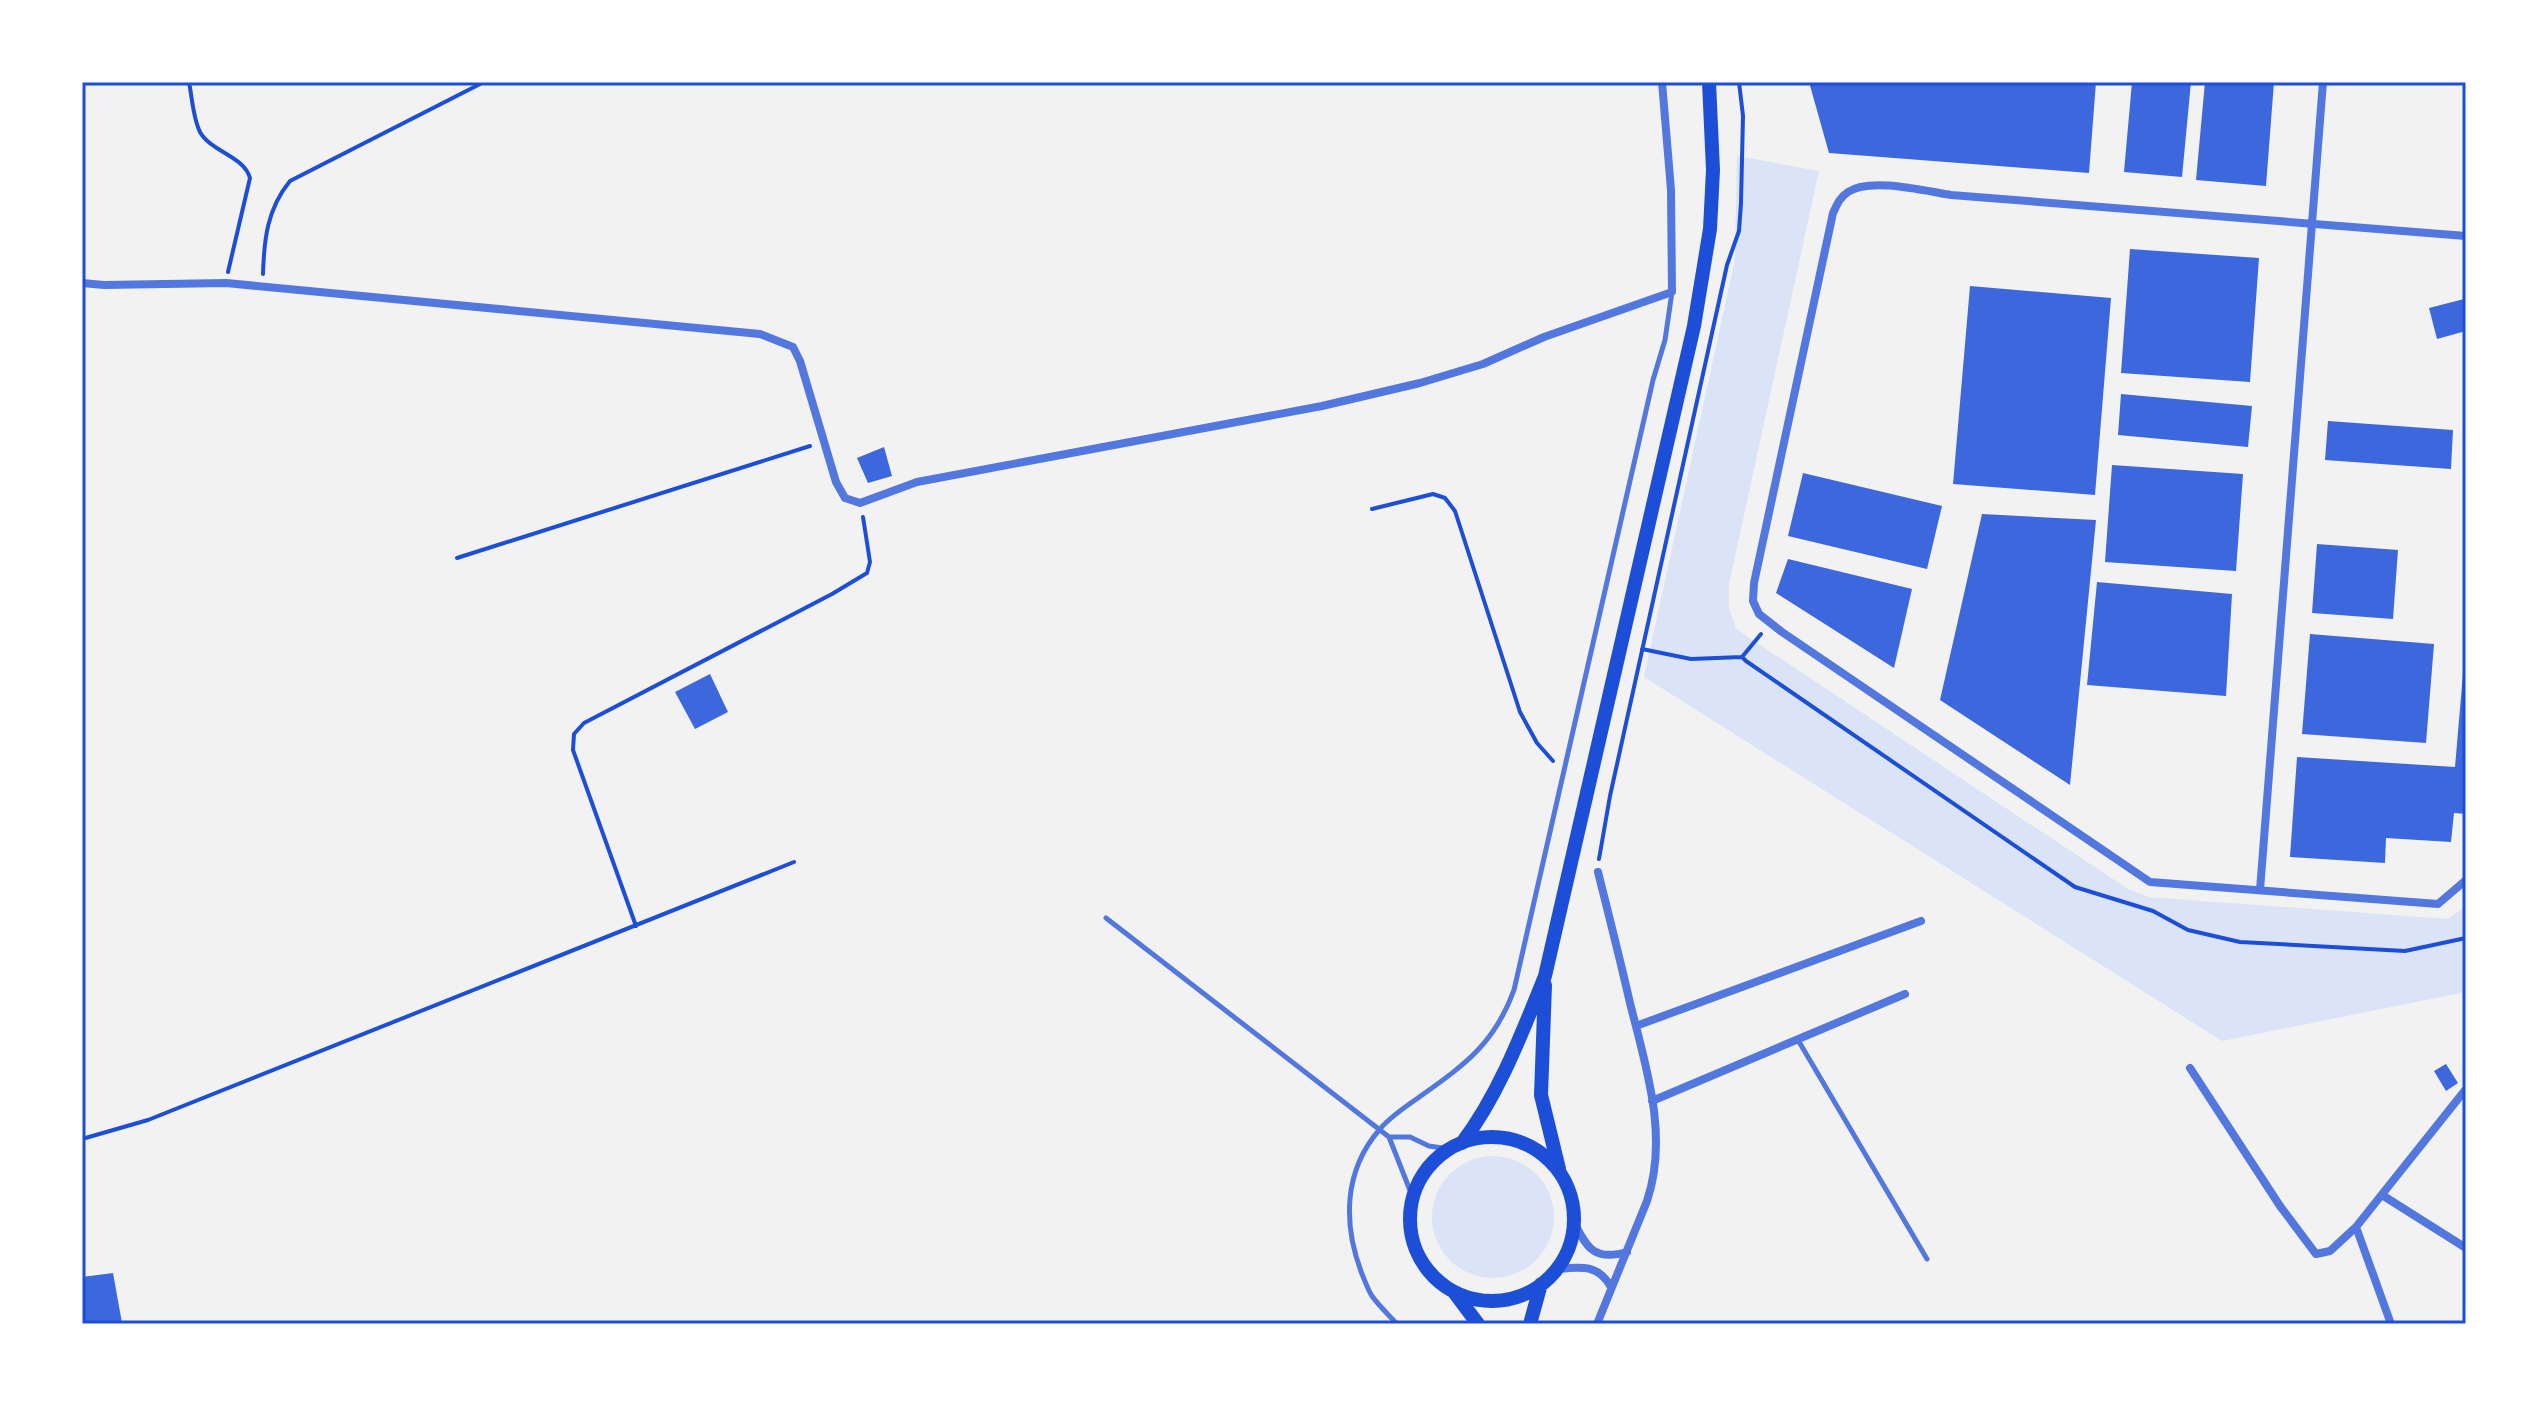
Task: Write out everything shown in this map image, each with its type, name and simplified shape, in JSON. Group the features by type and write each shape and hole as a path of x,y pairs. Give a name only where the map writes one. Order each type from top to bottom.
{"main road":[{"path":"1545,976 1541,1095 1561,1175 1568,1189 1574,1222 1566,1254 1557,1269 1541,1284 1508,1299 1471,1298 1441,1283 1420,1259 1410,1229 1413,1198 1433,1162 1455,1146 1475,1125 1519,1039 1545,976 1694,326 1710,229 1713,170 1709,82"},
{"path":"1455,1146 1489,1137 1517,1141 1542,1154 1561,1175"},
{"path":"1530,1324 1541,1284"},
{"path":"1454,1292 1478,1324"}],"street":[{"path":"82,283 226,283 760,334 793,347 800,361 836,482 845,498 860,503 917,482 1322,406 1420,383 1483,364 1544,337 1672,292 1671,190 1662,82"},
{"path":"2260,890 2323,82"},
{"path":"2466,236 1951,195 1884,186 1850,190 1839,199 1833,213 1766,524 1753,601 1759,614 2150,882 2438,904 2466,880"},
{"path":"1597,1324 1654,1181 1656,1133 1636,1026 1598,872"},
{"path":"1636,1026 1921,921"},
{"path":"1652,1101 1905,994"},
{"path":"2190,1068 2280,1206 2316,1254 2330,1251 2356,1227 2466,1089"},
{"path":"2382,1195 2466,1248"},
{"path":"1574,1222 1582,1239 1594,1252 1602,1256 1627,1252"},
{"path":"2356,1227 2391,1324"},
{"path":"1557,1269 1596,1269 1605,1276 1611,1287"}],"lane":[{"path":"1397,1324 1371,1295 1354,1253 1348,1213 1354,1178 1379,1130 1474,1056 1492,1036 1514,990 1653,380 1665,340 1672,292"},
{"path":"1106,918 1389,1137 1413,1198"},
{"path":"1798,1040 1927,1259"},
{"path":"1389,1137 1410,1137 1429,1146 1455,1146"}],"path":[{"path":"189,82 200,131 248,170 250,178 226,283"},
{"path":"262,286 264,241 273,205 290,181 484,82"},
{"path":"1598,872 1599,849 1642,649 1727,265 1739,231 1743,116 1739,82"},
{"path":"457,558 824,441"},
{"path":"1372,509 1433,494 1445,498 1455,511 1520,712 1537,743 1564,774"},
{"path":"636,926 573,750 574,734 584,723 867,573 870,562 860,503"},
{"path":"1621,642 1691,659 1742,657"},
{"path":"82,1139 148,1120 794,862"}],"shaded area":[{"path":"1737,156 1819,171 1729,584 1729,608 1736,629 2128,889 2149,897 2448,919 2466,905 2466,992 2222,1041 1644,677 1735,259"},
{"path":"1493,1156 1516,1161 1536,1174 1549,1194 1554,1217 1549,1240 1536,1260 1516,1273 1493,1278 1470,1273 1450,1260 1437,1240 1432,1217 1437,1194 1450,1174 1470,1161"}],"building":[{"path":"1809,82 2096,82 2089,173 1829,153"},
{"path":"2132,82 2191,82 2182,177 2124,172"},
{"path":"2205,82 2274,82 2266,186 2196,180"},
{"path":"2130,249 2259,258 2250,382 2121,373"},
{"path":"1970,286 2111,298 2095,495 1953,484"},
{"path":"2464,299 2466,331 2437,339 2429,308"},
{"path":"2121,394 2252,406 2248,447 2118,435"},
{"path":"2328,421 2453,430 2451,469 2325,460"},
{"path":"884,447 892,476 868,483 857,458"},
{"path":"2112,465 2243,474 2236,571 2105,562"},
{"path":"1803,473 1942,506 1927,569 1788,536"},
{"path":"1982,514 2096,520 2070,785 1940,700"},
{"path":"2317,544 2398,550 2393,619 2312,613"},
{"path":"1788,559 1912,589 1894,668 1776,593"},
{"path":"2097,582 2232,594 2226,696 2087,685"},
{"path":"2310,634 2434,644 2426,743 2302,734"},
{"path":"2464,662 2466,814 2454,813 2451,842 2386,838 2385,863 2290,857 2297,757 2455,767"},
{"path":"710,674 728,712 695,729 675,692"},
{"path":"2446,1064 2458,1083 2446,1091 2434,1071"},
{"path":"113,1273 122,1323 82,1324 82,1277"}]}
